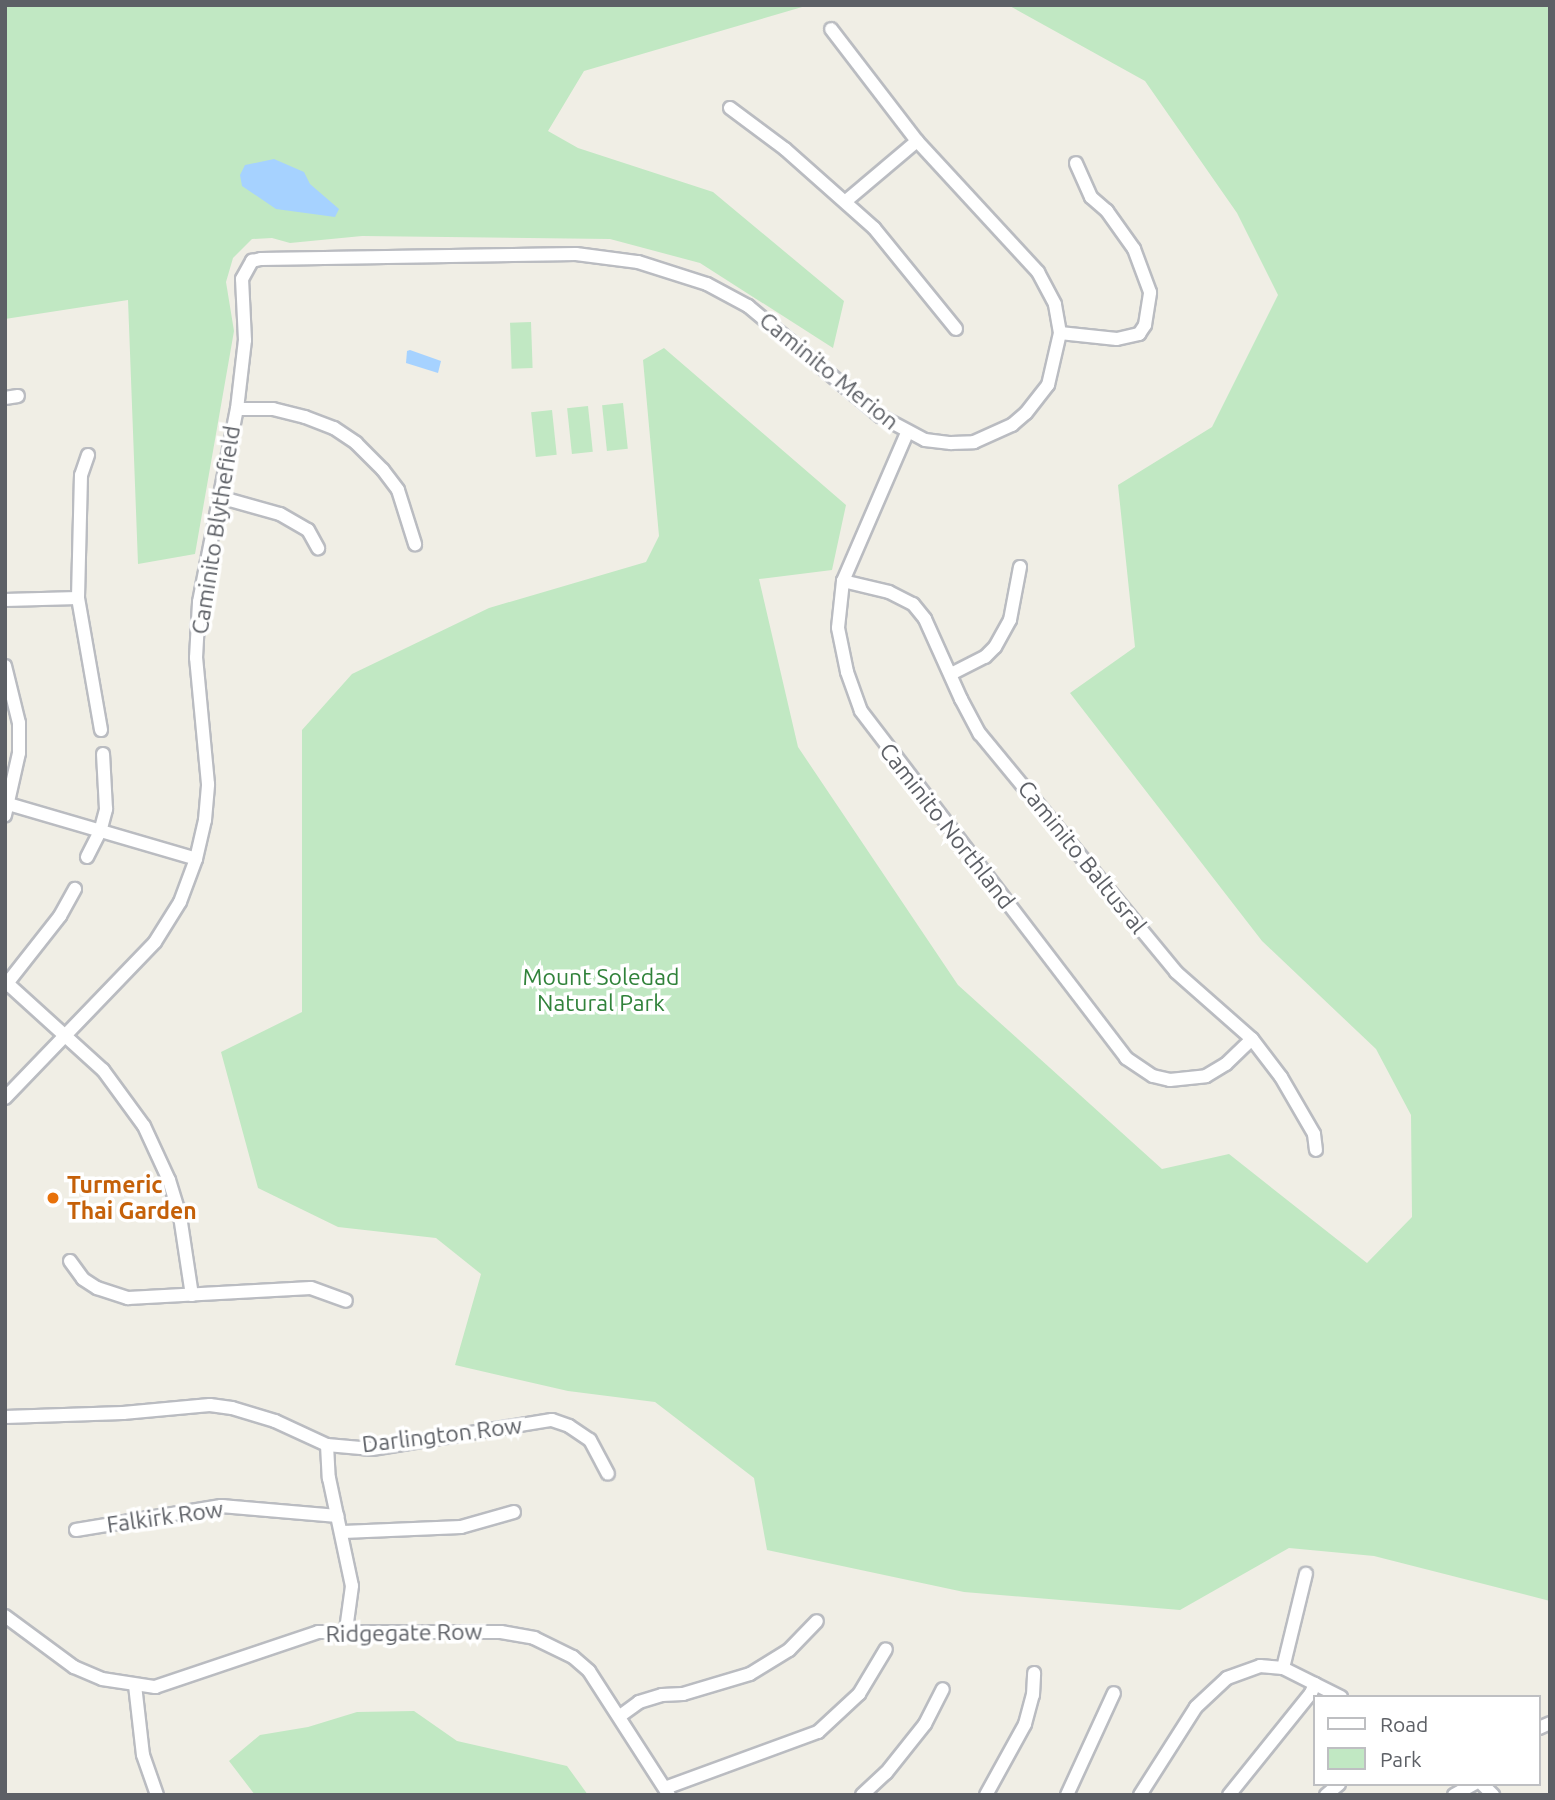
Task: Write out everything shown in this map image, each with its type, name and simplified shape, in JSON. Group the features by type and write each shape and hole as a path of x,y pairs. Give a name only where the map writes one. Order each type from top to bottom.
{"street":[{"name":"Caminito Merion","path":"246,269 252,261 261,258 576,254 638,262 707,284 748,306 880,416 907,433 951,443 974,442 1012,425 1026,414 1048,385 1060,333 1055,304 1038,272 917,141 831,29"},
{"path":"730,108 846,201 874,228 956,329"},
{"path":"846,201 917,141"},
{"path":"1060,333 1117,339 1139,334 1145,325 1150,292 1134,249 1107,211 1091,197 1076,163"},
{"name":"Caminito Blythefield","path":"5,1098 155,942 180,902 196,859 205,820 208,784 197,658 199,602 237,409 246,340 242,279 246,269"},
{"path":"237,409 273,409 305,417 334,428 356,443 383,470 398,490 415,544"},
{"name":"Caminito Northland","path":"907,433 843,581 838,628 846,672 870,727 1126,1058 1153,1076 1170,1080 1206,1076 1226,1064 1252,1039"},
{"path":"88,455 81,475 78,598 101,730"},
{"path":"219,497 280,514 308,530 318,548"},
{"path":"951,674 985,657 995,647 1010,620 1020,567"},
{"name":"Caminito Baltusral","path":"843,581 889,592 913,604 925,619 980,734 1176,972 1252,1039 1281,1077 1314,1134 1316,1150"},
{"path":"5,600 78,598"},
{"path":"5,666 19,723 19,753 6,807 196,859"},
{"path":"87,857 100,832 106,808 103,754"},
{"path":"75,889 60,916 6,985 103,1070 144,1126 169,1180 180,1216 192,1295"},
{"path":"70,1261 83,1279 97,1288 128,1298 312,1288 346,1301"},
{"name":"Darlington Row","path":"5,1417 123,1413 209,1405 232,1408 275,1421 327,1445 372,1449 552,1420 569,1426 590,1440 608,1474"},
{"path":"327,1445 330,1478 352,1586 346,1630"},
{"name":"Falkirk Row","path":"76,1530 221,1506 338,1516"},
{"path":"343,1532 461,1527 514,1512"},
{"path":"1283,1668 1306,1574"},
{"name":"Ridgegate Row","path":"5,1616 74,1667 102,1679 155,1687 318,1632 501,1632 534,1638 573,1657 589,1671 667,1791"},
{"path":"620,1716 650,1698 727,1683 750,1674 789,1650 817,1621"},
{"path":"667,1791 817,1732 859,1694 886,1649"},
{"path":"1140,1795 1196,1707 1227,1678 1260,1666 1283,1668 1336,1695"},
{"path":"986,1795 1025,1724 1033,1695 1034,1673"},
{"path":"1230,1795 1311,1693 1315,1684"},
{"path":"135,1685 143,1755 158,1795"},
{"path":"862,1795 886,1773 925,1724 943,1689"},
{"path":"1067,1795 1114,1693"},
{"path":"1454,1795 1470,1786"}],"green space":[{"path":"5,5 809,5 584,71 548,131 578,148 713,192 844,301 833,348 700,263 610,239 362,236 290,243 272,238 252,239 233,258 226,282 234,331 195,554 138,564 128,300 5,319"},
{"name":"Mount Soledad Natural Park","path":"1008,5 1550,5 1550,1601 1374,1556 1289,1548 1180,1610 964,1592 767,1550 754,1478 655,1402 568,1391 455,1365 481,1274 436,1238 338,1227 258,1188 221,1052 302,1012 302,730 352,674 489,608 646,562 659,536 643,360 664,348 846,505 832,570 759,579 798,747 958,985 1162,1169 1229,1154 1367,1263 1412,1217 1411,1115 1376,1049 1262,941 1070,693 1135,647 1118,485 1212,427 1278,295 1237,213 1145,81"},
{"path":"531,322 533,368 512,369 510,323"},
{"path":"623,403 628,449 607,451 602,405"},
{"path":"588,406 593,452 572,454 567,408"},
{"path":"552,410 557,455 536,457 531,412"},
{"path":"414,1711 457,1741 567,1766 588,1795 255,1795 229,1761 260,1735 308,1727 357,1712"}],"water":[{"path":"274,159 304,172 310,184 339,209 335,217 276,209 242,186 240,175 245,165"},
{"path":"407,351 441,361 438,373 406,363"}],"place":[{"name":"Turmeric Thai Garden","path":"53,1198"}]}
